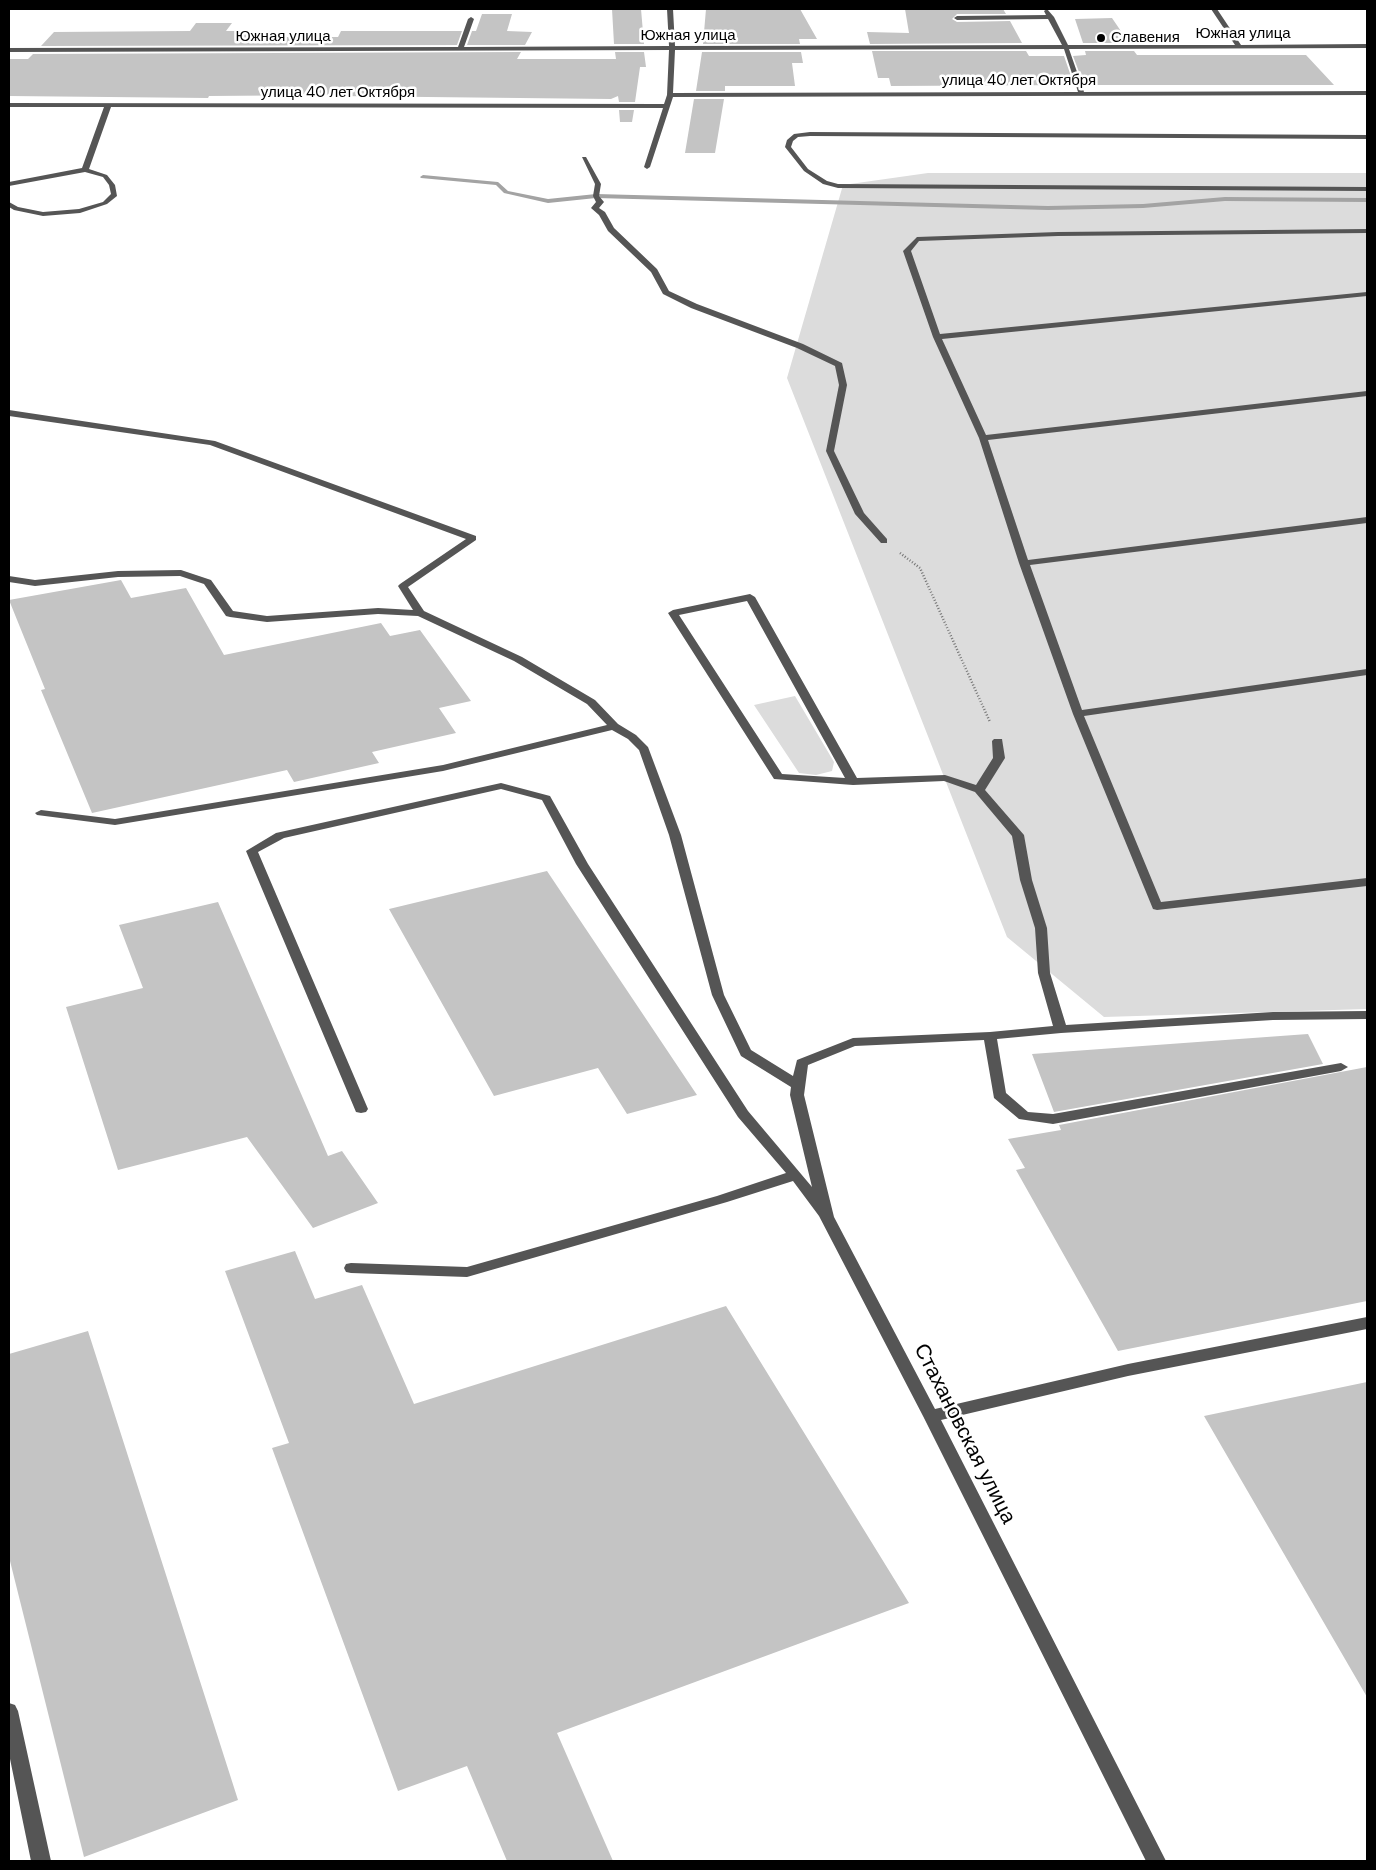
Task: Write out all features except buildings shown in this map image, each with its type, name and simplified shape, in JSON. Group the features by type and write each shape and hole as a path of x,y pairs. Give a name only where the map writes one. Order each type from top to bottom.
{"street":[{"path":"647,167 670,94 672,48 670,9"},
{"path":"1046,9 1066,47 1081,93"},
{"path":"1214,9 1239,46"},
{"path":"957,18 1051,18"},
{"path":"460,49 471,20"},
{"name":"Южная улица","path":"9,50 1367,46"},
{"name":"улица 40 лет Октября","path":"670,94 1367,93"},
{"name":"улица 40 лет Октября","path":"9,105 667,106"},
{"path":"85,170 108,106"},
{"path":"1367,137 810,134 796,135 790,140 788,147 794,158 806,170 825,182 838,186 1367,189"},
{"path":"584,158 598,184 596,196 600,202 595,208 602,214 610,229 654,272 666,292 703,309 800,346 839,365 842,384 830,451 860,514 884,541"},
{"path":"9,184 85,170 105,176 112,186 115,195 105,203 80,210 43,214 16,209 9,204"},
{"path":"1367,231 1058,234 917,239 907,251 937,337 983,438 1024,563 1078,714 1157,906 1367,882"},
{"path":"937,337 1367,294"},
{"path":"983,438 1367,393"},
{"path":"9,413 212,443 473,538 403,586 420,613"},
{"path":"1024,563 1367,520"},
{"path":"9,579 36,582 118,574 181,573 208,582 230,614 267,619 378,610 420,613 518,659 591,702 614,726 632,737 644,749 675,835 718,995 746,1053 799,1086"},
{"path":"853,782 750,597 673,613 778,778 853,782 945,778 979,790 1018,836 1026,880 1041,928 1044,973 1061,1029"},
{"path":"1078,714 1367,672"},
{"path":"41,813 115,822 443,768 614,726"},
{"path":"979,790 999,758 998,741"},
{"path":"361,1109 252,851 280,835 501,786 546,798 582,864 743,1114 796,1175 827,1217"},
{"path":"1341,1067 1053,1119 1024,1116 999,1095 990,1036 1061,1029 1273,1016 1367,1015"},
{"name":"Стахановская улица","path":"990,1036 853,1042 802,1063 797,1095 827,1217 931,1416 1156,1861"},
{"path":"350,1268 466,1272 722,1199 796,1175"},
{"path":"931,1416 1128,1370 1367,1323"},
{"path":"9,1711 41,1861"}],"path":[{"path":"884,541 920,568 998,741"}],"shaded area":[{"path":"928,173 1367,173 1367,1009 1104,1017 1007,937 787,378 843,185"},
{"path":"795,696 834,762 832,771 816,775 799,773 754,705"}],"waterway":[{"path":"423,177 498,184 506,192 548,201 596,196 1048,208 1143,206 1225,199 1367,200"}],"place":[{"name":"Славения","path":"1101,38"}]}
